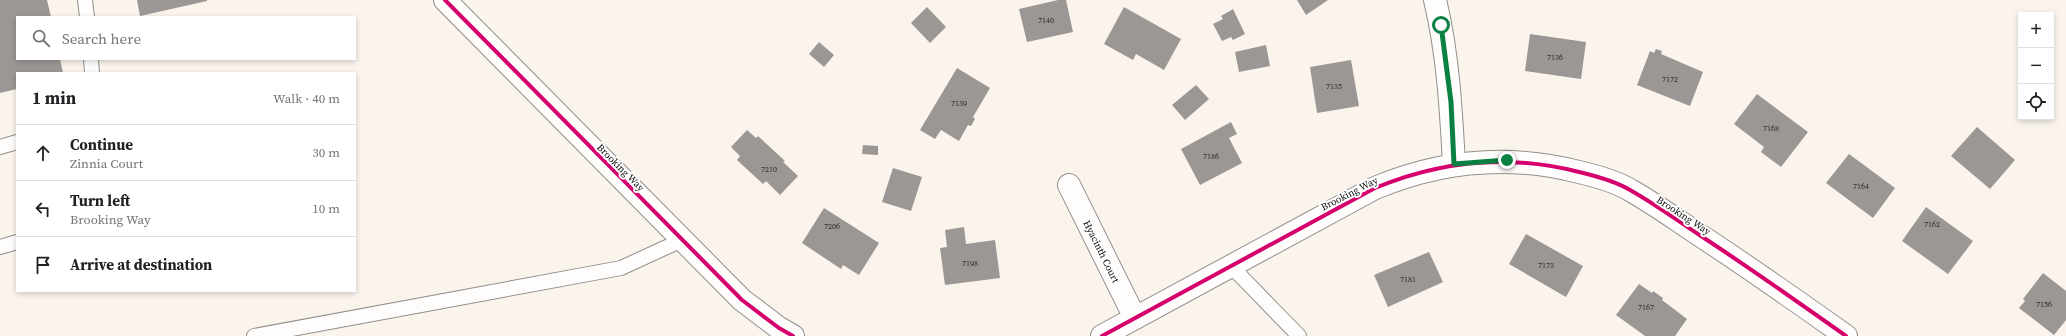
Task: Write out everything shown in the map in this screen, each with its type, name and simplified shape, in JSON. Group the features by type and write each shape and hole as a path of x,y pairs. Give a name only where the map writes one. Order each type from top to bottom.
{"street":[{"name":"Brooking Way","path":"445,0 742,300 779,328 793,336"},
{"path":"1435,0 1441,25 1451,102 1454,164"},
{"name":"Brooking Way","path":"1102,336 1375,188 1400,177 1454,164 1507,160 1552,165 1596,176 1629,189 1756,272 1846,336"},
{"name":"Hyacinth Court","path":"1069,185 1135,318"}],"lane":[{"path":"85,0 87,16"},
{"path":"90,60 92,72"},
{"path":"0,147 16,142"},
{"path":"254,336 621,268 682,240"},
{"path":"0,246 16,242"},
{"path":"1231,266 1299,336"}],"building":[{"path":"0,0 47,0 51,16 16,16 16,60 60,60 63,72 16,72 16,89 0,93"},
{"path":"137,0 207,0 207,1 140,16"},
{"path":"1058,0 1066,0 1073,32 1027,42 1019,9"},
{"path":"1297,0 1328,0 1306,15"},
{"path":"927,7 946,27 930,43 911,23"},
{"path":"1124,7 1181,39 1164,70 1136,54 1133,60 1104,44"},
{"path":"1233,9 1245,34 1233,40 1231,37 1222,41 1213,24 1223,19 1221,16"},
{"path":"1530,34 1586,42 1581,79 1525,71"},
{"path":"819,42 834,55 824,67 809,54"},
{"path":"1266,45 1270,66 1239,72 1235,52"},
{"path":"1656,49 1662,51 1661,54 1703,72 1690,106 1637,85 1650,51 1654,53"},
{"path":"1351,60 1359,106 1317,113 1310,67"},
{"path":"957,68 990,88 973,117 975,119 971,126 968,125 959,141 941,130 935,139 920,130"},
{"path":"1196,85 1209,99 1185,120 1172,105"},
{"path":"1757,94 1808,132 1781,167 1761,152 1764,147 1734,124"},
{"path":"1231,122 1237,134 1229,138 1242,163 1200,185 1181,149"},
{"path":"1977,127 2015,160 1990,189 1951,156"},
{"path":"747,130 756,138 758,136 785,161 783,162 798,176 780,195 766,181 763,184 737,160 740,156 731,147"},
{"path":"863,145 878,146 878,155 862,154"},
{"path":"1849,154 1895,188 1873,218 1826,183"},
{"path":"893,168 922,177 911,211 882,202"},
{"path":"1926,207 1973,241 1948,274 1902,241"},
{"path":"824,208 879,243 859,275 843,265 841,269 802,243"},
{"path":"964,227 966,244 995,240 1000,278 945,285 940,248 947,247 945,230"},
{"path":"1526,234 1583,266 1566,297 1509,264"},
{"path":"1429,252 1443,282 1388,307 1374,275"},
{"path":"2043,273 2066,291 2066,320 2054,335 2019,308 2025,301 2023,299"},
{"path":"1639,284 1652,293 1653,291 1663,298 1662,300 1687,319 1675,336 1645,336 1616,315"}],"cycle path":[{"path":"445,0 742,300 779,328 793,336"},
{"path":"1102,336 1375,188 1425,171 1476,163 1501,162 1553,166 1599,177 1624,187 1639,195 1738,260 1846,336"}],"route":[{"path":"1441,25 1451,102 1454,164 1507,160"}]}
